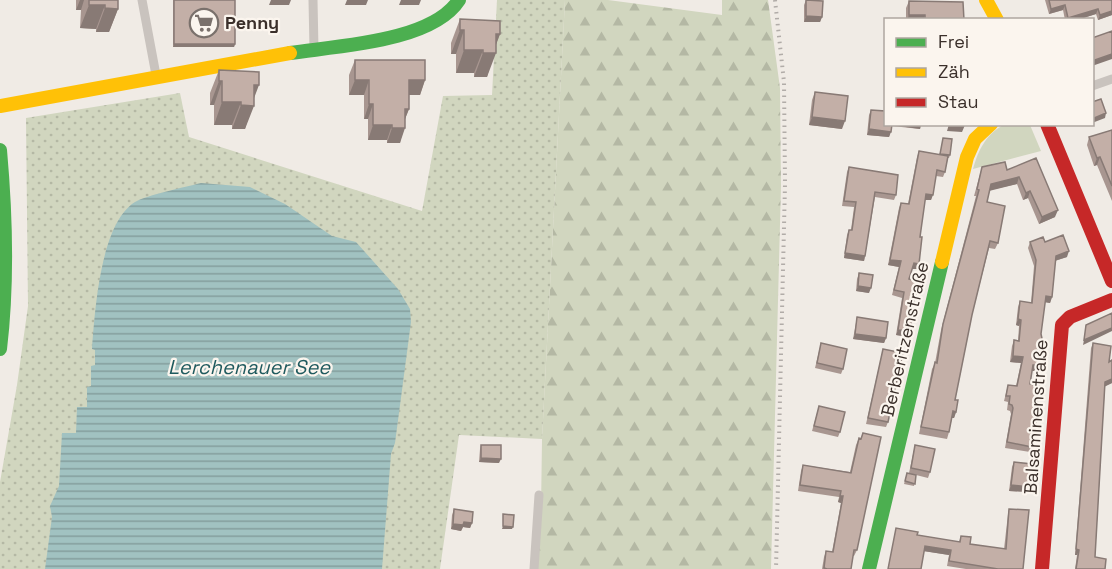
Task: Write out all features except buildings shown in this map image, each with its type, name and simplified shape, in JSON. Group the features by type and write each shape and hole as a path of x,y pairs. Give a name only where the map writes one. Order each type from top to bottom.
{"street":[{"path":"142,0 156,75"},
{"path":"313,0 314,49"},
{"path":"0,106 156,75 416,32 454,11 459,0"},
{"path":"986,0 996,18"},
{"path":"1094,85 1112,79"},
{"name":"Berberitzenstraße","path":"868,569 967,157 975,139 989,126"},
{"path":"1048,126 1108,259 1112,281"},
{"path":"0,150 6,229 4,320 0,349"},
{"name":"Balsaminenstraße","path":"1042,569 1062,325 1070,317 1112,300"},
{"path":"534,569 539,495"}],"green space":[{"path":"497,0 565,0 542,439 459,435 440,569 0,569 0,482 28,306 26,118 180,93 189,137 422,211 443,96 492,95"},
{"path":"565,0 608,0 722,15 722,0 768,0 780,88 781,186 771,569 537,569"},
{"path":"1030,126 1041,151 973,169 984,142 999,127"}],"water":[{"name":"Lerchenauer See","path":"201,183 250,187 285,204 332,236 356,242 398,289 410,309 411,322 395,443 391,454 382,569 45,569 52,517 50,506 59,486 62,433 76,433 77,407 87,407 87,387 91,386 91,366 95,365 95,350 92,349 98,292 107,248 114,229 123,213 135,202"}],"railway":[{"path":"775,0 784,82 785,184 776,569"}],"traffic: fast":[{"path":"290,53 382,40 406,33 428,25 446,14 459,0"},
{"path":"0,150 5,250 0,349"},
{"path":"869,569 942,262"}],"traffic: slow":[{"path":"986,0 996,18"},
{"path":"0,106 290,53"},
{"path":"942,262 967,157 975,139 989,126"}],"traffic: jam":[{"path":"1048,126 1112,281"},
{"path":"1042,569 1062,325 1070,317 1112,300"}],"place":[{"name":"Penny","path":"204,23"}]}
